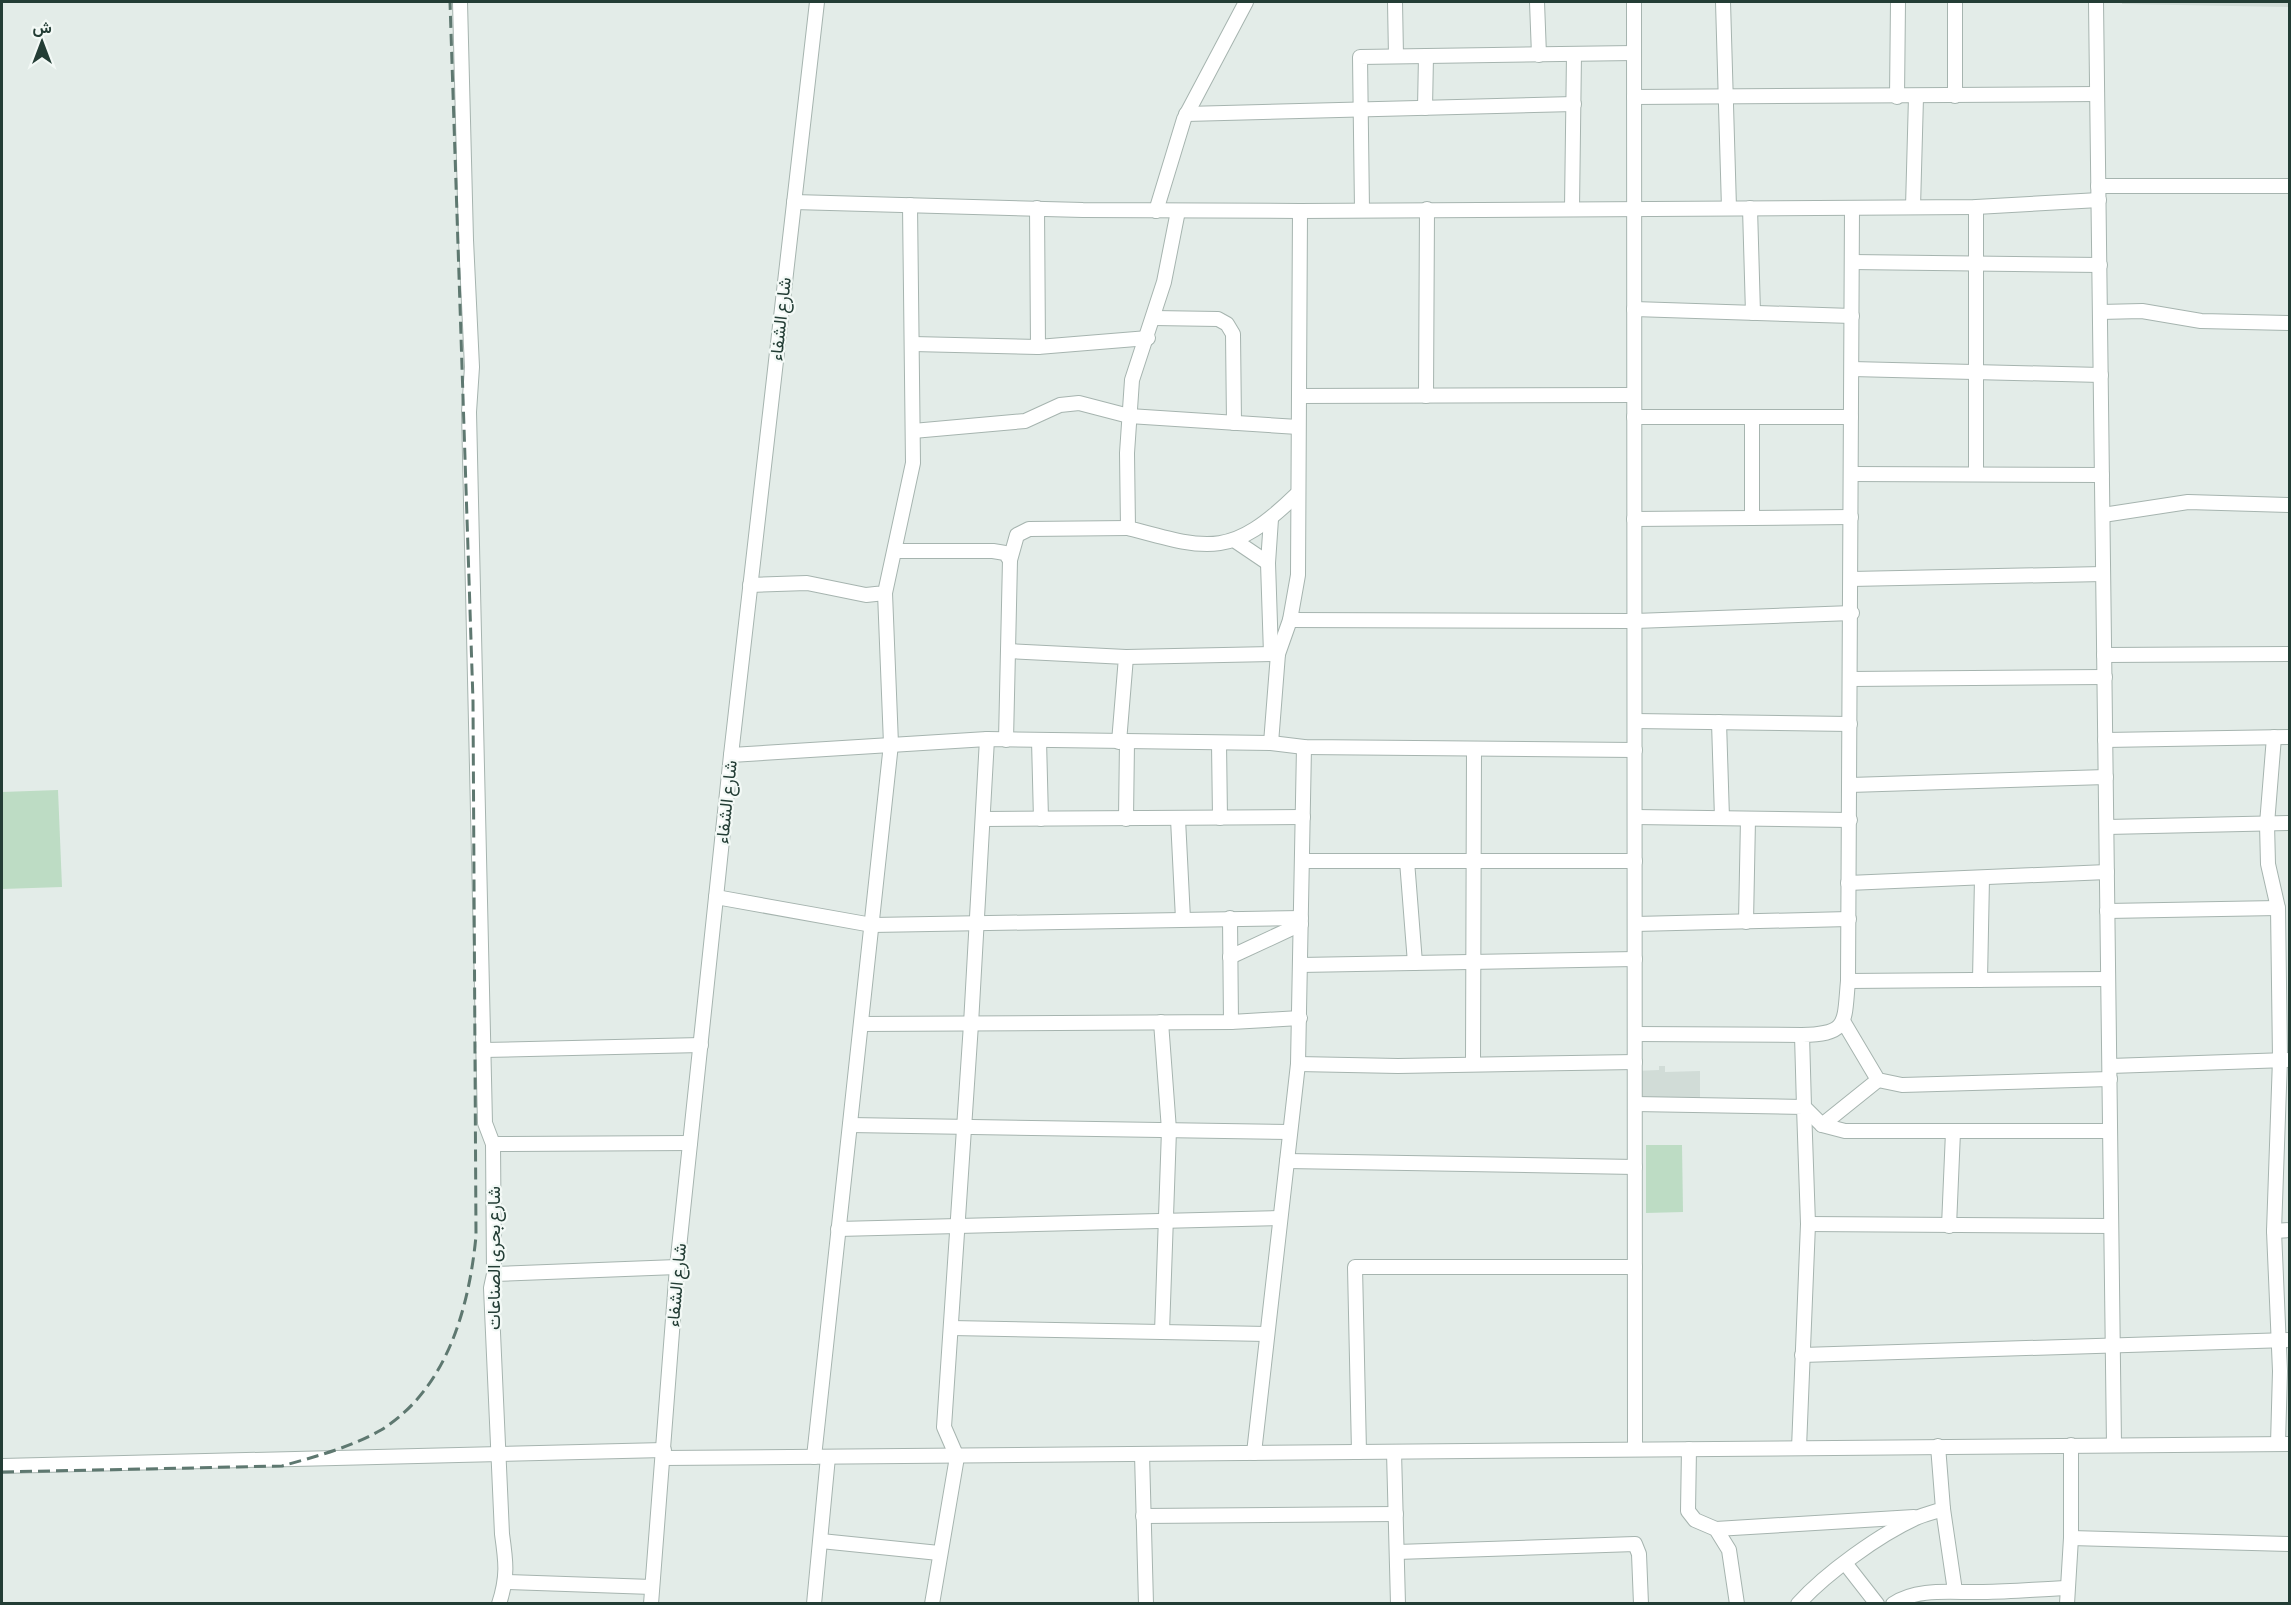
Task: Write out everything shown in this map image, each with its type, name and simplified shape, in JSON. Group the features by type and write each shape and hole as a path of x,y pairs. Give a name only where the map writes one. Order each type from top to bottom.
{"street":[{"name":"شارع بحرى الصناعات","path":"460,2 465,240 472,367 469,412 485,1122 493,1144 494,1274 491,1288 498,1454 507,1582 499,1604"},
{"name":"شارع الشفاء","path":"651,1604 677,1267 700,1045 817,2"},
{"path":"1156,211 1186,114 1246,2"},
{"path":"1395,2 1396,56"},
{"path":"1537,2 1539,55"},
{"path":"1634,2 1635,1449"},
{"path":"1723,2 1729,208"},
{"path":"1897,97 1899,2"},
{"path":"1954,96 1955,2"},
{"path":"2096,2 2114,1444"},
{"path":"1362,210 1360,57 1634,53"},
{"path":"1572,208 1574,54"},
{"path":"1425,108 1426,56"},
{"path":"1634,97 1916,97 2097,94"},
{"path":"1913,207 1916,97"},
{"path":"1186,114 1574,104"},
{"path":"794,202 1156,211 1977,207 2099,193 2289,186"},
{"path":"814,1604 820,1541 821,1457 838,1229 891,744 885,593 896,551 913,463 910,205"},
{"path":"1976,474 1977,207"},
{"path":"1037,208 1038,347"},
{"path":"1750,208 1753,313"},
{"path":"1852,208 1849,920 1848,981 1843,1021 1878,1080 1902,1085 2285,1060"},
{"path":"1426,396 1427,209"},
{"path":"1128,528 1129,416 1132,380 1154,318 1178,211"},
{"path":"1275,654 1290,620 1298,575 1296,495 1299,396 1299,211"},
{"path":"1852,262 2100,265"},
{"path":"1634,309 1852,316"},
{"path":"2100,312 2142,311 2201,321 2289,323"},
{"path":"1154,318 1218,319 1227,324 1233,334 1234,423"},
{"path":"913,344 1038,347 1148,338"},
{"path":"1852,369 2101,375"},
{"path":"1299,396 1634,395"},
{"path":"913,431 1024,421 1060,405 1079,403 1129,416 1298,427"},
{"path":"1634,417 1851,417"},
{"path":"1752,417 1752,518"},
{"path":"1851,474 2102,474"},
{"path":"1006,740 1010,560 1012,545 1017,535 1029,529 1128,528 1201,545 1217,545 1234,540 1271,519 1296,495"},
{"path":"2103,515 2188,501 2289,505"},
{"path":"1634,519 1851,517"},
{"path":"1271,519 1268,563 1275,654 1271,743"},
{"path":"1234,540 1268,563"},
{"path":"896,551 993,551 1005,553 1010,560"},
{"path":"1851,579 2103,574"},
{"path":"750,585 807,583 866,595 885,593"},
{"path":"1290,620 1635,621 1852,613"},
{"path":"1008,651 1126,657 1275,654"},
{"path":"2104,655 2289,654"},
{"path":"1125,819 1123,741 1126,657"},
{"path":"1851,679 2105,677"},
{"path":"1635,721 1850,723"},
{"path":"1719,722 1722,818"},
{"path":"2,1466 498,1454 957,1457 2071,1444 2284,1444 2284,1340 2274,1231 2285,1060 2284,975 2281,904 2268,864 2267,824 2274,737"},
{"path":"2105,740 2289,737"},
{"path":"731,755 987,739 1271,743 1304,747 1635,750"},
{"path":"932,1604 957,1457 944,1427 965,1127 987,739"},
{"path":"1039,740 1041,819"},
{"path":"1219,743 1220,818"},
{"path":"1254,1453 1298,1064 1304,747"},
{"path":"1473,1063 1474,749"},
{"path":"1850,785 2106,777"},
{"path":"984,819 1303,817"},
{"path":"1635,817 1850,820"},
{"path":"1178,819 1182,919"},
{"path":"1746,922 1748,819"},
{"path":"2107,827 2289,823"},
{"path":"1302,861 1635,861"},
{"path":"1407,861 1415,963"},
{"path":"1848,883 2107,872"},
{"path":"1980,980 1982,878"},
{"path":"716,897 872,925 1230,918 1301,921"},
{"path":"2108,911 2281,904"},
{"path":"1230,918 1231,1022"},
{"path":"1635,924 1849,920"},
{"path":"1230,957 1301,921"},
{"path":"1300,965 1635,959"},
{"path":"1848,981 2108,979"},
{"path":"861,1024 1231,1022 1299,1018"},
{"path":"1635,1034 1827,1034 1843,1021"},
{"path":"1161,1022 1169,1130 1162,1332"},
{"path":"1799,1448 1808,1224 1802,1035"},
{"path":"483,1050 700,1045"},
{"path":"1298,1064 1398,1066 1635,1062"},
{"path":"1822,1125 1878,1080"},
{"path":"1635,1104 1804,1107 1822,1125 1845,1131 2110,1131"},
{"path":"850,1125 1290,1132"},
{"path":"1949,1226 1953,1132"},
{"path":"493,1144 690,1143"},
{"path":"1287,1161 1635,1167"},
{"path":"838,1229 1280,1218"},
{"path":"1808,1224 2111,1226"},
{"path":"2274,1231 2289,1230"},
{"path":"494,1274 677,1267"},
{"path":"1359,1452 1355,1267 1635,1267"},
{"path":"951,1328 1267,1334"},
{"path":"1802,1355 2284,1340"},
{"path":"2067,1604 2071,1538 2071,1444"},
{"path":"1938,1446 1943,1509 1955,1591"},
{"path":"1689,1449 1688,1511 1695,1520 1716,1529 1917,1517 1943,1509"},
{"path":"1394,1452 1398,1604"},
{"path":"1142,1454 1146,1604"},
{"path":"1143,1516 1396,1514"},
{"path":"1798,1604 1812,1588 1845,1563 1917,1517"},
{"path":"1716,1529 1729,1550 1737,1604"},
{"path":"2071,1538 2289,1544"},
{"path":"820,1541 939,1553"},
{"path":"1397,1552 1635,1544 1639,1554 1641,1604"},
{"path":"1845,1563 1877,1604"},
{"path":"507,1582 652,1587"},
{"path":"1893,1604 1907,1596 1955,1591 2067,1588"}],"shaded area":[{"path":"2122,2 2289,2 2290,7 2122,4"},
{"path":"1659,1066 1665,1066 1665,1072 1700,1071 1700,1104 1635,1104 1635,1071 1659,1070"}],"green space":[{"path":"58,790 62,887 2,889 2,792"},
{"path":"1646,1145 1682,1145 1683,1212 1646,1213"}],"railway":[{"path":"2,1472 282,1466 333,1451 370,1436 404,1413 423,1393 438,1370 451,1345 460,1318 473,1263 476,1236 473,701 450,2"}]}
